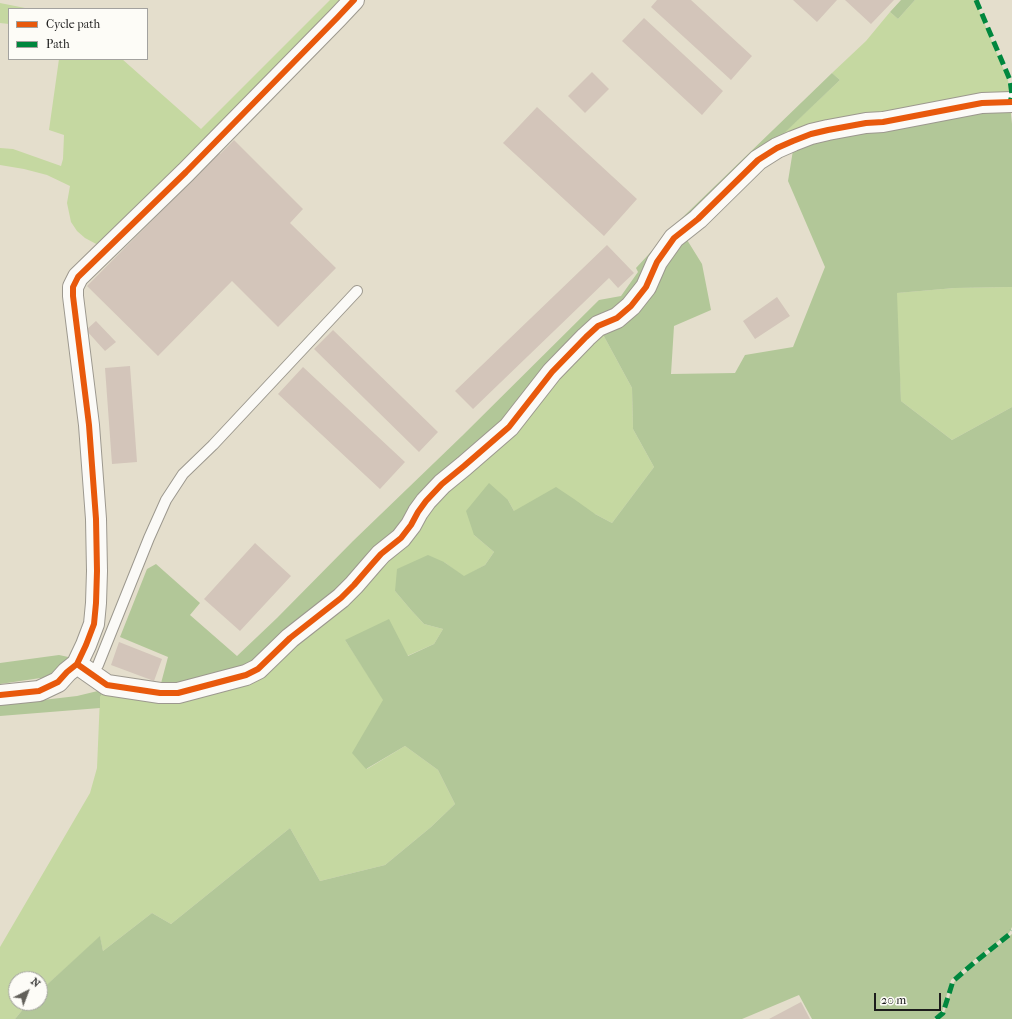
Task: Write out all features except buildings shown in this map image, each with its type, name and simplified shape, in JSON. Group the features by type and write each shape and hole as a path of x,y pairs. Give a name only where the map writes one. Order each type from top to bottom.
{"street":[{"path":"84,669 86,645 94,624 97,548 89,425 73,287 78,277 186,172 354,0"},
{"path":"0,695 39,691 58,682 67,672 84,669 107,685 160,693 178,693 246,675 258,669 290,638 341,598 381,554 401,538 426,501 442,484 509,426 552,372 586,337 598,326 617,318 631,306 646,287 657,262 674,238 698,219 758,160 777,148 793,141 811,134 828,130 866,123 883,122 982,103 1012,102"}],"lane":[{"path":"84,669 98,665 146,545 166,500 183,474 213,445 357,291"}],"green space":[{"path":"330,0 347,0 100,246 85,238 77,231 71,222 67,203 70,186 47,175 0,165 0,148 13,149 61,166 63,159 64,135 49,130 59,60 123,60 201,129"},
{"path":"901,0 915,0 898,19 890,12"},
{"path":"915,0 975,0 1008,80 1010,95 757,158 840,80 832,73 866,41 890,12 898,19"},
{"path":"0,3 25,8 8,8 8,24 0,23"},
{"path":"832,73 840,80 737,178 645,286 257,667 160,687 168,657 120,637 147,569 156,564 200,603 190,615 237,656 599,300 621,296 638,272 636,268 686,214"},
{"path":"1010,105 1012,124 1012,287 955,288 897,293 901,401 952,440 1012,407 1012,927 1009,933 951,980 942,1012 934,1019 812,1019 799,995 742,1019 15,1019 22,1011 48,1011 48,984 100,936 103,951 152,913 171,924 290,828 320,881 385,865 431,827 455,804 438,770 405,746 366,769 352,753 383,700 345,640 389,619 408,656 434,644 443,629 424,624 395,591 397,569 428,555 444,562 464,576 485,565 494,552 474,535 466,511 489,483 508,500 514,511 556,487 595,514 612,523 654,467 633,429 632,388 600,329 684,235 702,264 711,310 674,326 671,374 735,373 745,355 793,347 825,267 788,181 794,144"},
{"path":"1012,287 1012,407 952,440 901,401 896,293 955,288"},
{"path":"600,329 632,388 633,429 654,467 612,523 595,514 514,511 508,500 474,535 494,552 485,565 464,577 444,562 395,591 424,624 443,629 434,644 407,656 345,640 384,700 367,769 405,746 438,770 455,804 431,827 385,865 320,881 290,828 171,924 152,913 103,951 100,937 48,984 48,971 8,971 8,1011 22,1011 15,1019 0,1019 0,947 90,793 97,768 100,697 106,689 205,690 414,527"},
{"path":"59,655 73,658 54,676 0,684 0,663"},
{"path":"106,689 100,697 100,708 0,716 0,705 77,696"},
{"path":"1012,934 1012,1019 938,1019 944,1013 954,982"}],"marked path":[{"path":"976,0 1010,80 1012,95 1010,102"},
{"path":"936,1019 943,1013 953,981 1012,931"}],"cycle path":[{"path":"0,695 39,691 58,682 77,664 94,624 97,571 96,519 89,425 73,296 73,287 78,277 186,172 354,0"},
{"path":"77,664 107,685 160,693 178,693 246,675 258,669 290,638 341,598 381,554 401,538 426,501 442,484 509,427 552,372 586,337 598,326 617,318 631,306 646,287 657,262 674,238 698,219 758,160 777,148 793,141 811,134 828,130 866,123 883,122 982,103 1012,102"}]}
